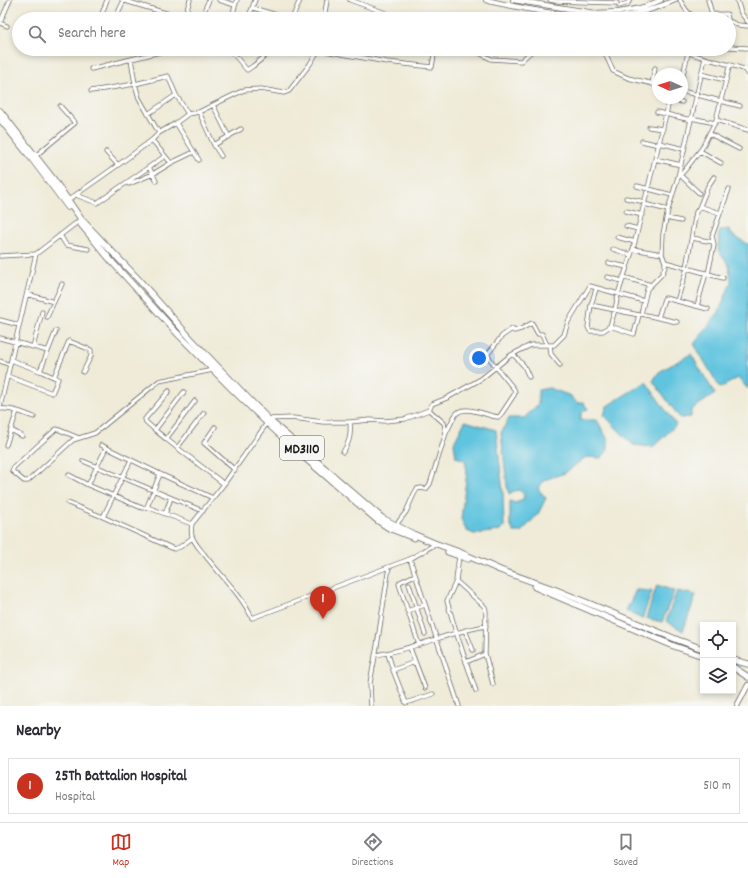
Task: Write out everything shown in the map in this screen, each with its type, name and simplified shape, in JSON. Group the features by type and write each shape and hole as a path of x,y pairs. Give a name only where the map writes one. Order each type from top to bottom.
{"main road":[{"path":"489,0 546,12"},
{"path":"513,0 589,12"},
{"path":"598,12 618,5 644,7 661,0"},
{"path":"645,12 675,0"},
{"name":"MD3110","path":"0,111 34,157"},
{"name":"MD3110","path":"0,119 54,180 66,202 113,263 213,370 268,421 382,518 433,544"},
{"name":"MD3110","path":"80,220 139,280 193,341 268,421 305,458 377,520 389,528 556,590 700,648"},
{"name":"MD3110","path":"459,554 674,646 700,655"},
{"path":"736,661 748,664"},
{"path":"736,669 748,677"},
{"path":"737,706 748,684"}],"street":[{"path":"6,26 0,23 10,0"},
{"path":"103,12 107,0"},
{"path":"118,12 123,0 159,12"},
{"path":"187,12 190,0"},
{"path":"205,9 209,0"},
{"path":"219,0 235,5"},
{"path":"233,12 237,0"},
{"path":"251,12 255,0"},
{"path":"294,12 300,0"},
{"path":"325,12 327,0"},
{"path":"350,0 383,12"},
{"path":"550,0 618,5 628,3 630,0"},
{"path":"680,0 687,12"},
{"path":"708,0 711,12"},
{"path":"737,0 741,13 748,22"},
{"path":"253,8 267,12"},
{"path":"736,24 748,26"},
{"path":"736,47 748,48"},
{"path":"91,69 146,56"},
{"path":"236,56 246,70 265,56"},
{"path":"66,202 118,166 160,133 188,114 199,112 244,90 261,89 284,93 289,91 315,56"},
{"path":"353,56 387,62 432,67 434,56"},
{"path":"486,56 492,59 521,61 526,56"},
{"path":"606,56 614,71 628,78 652,84"},
{"path":"684,68 687,56"},
{"path":"698,56 730,64 746,70 748,74"},
{"path":"610,326 634,334 648,289 662,274 665,267 662,254 663,234 666,218 679,176 705,58"},
{"path":"131,60 139,98 160,133"},
{"path":"679,176 700,150 716,121 730,64"},
{"path":"701,74 725,80"},
{"path":"91,91 135,84 168,76 176,95 188,114"},
{"path":"688,92 740,106"},
{"path":"148,114 176,95"},
{"path":"596,289 591,305 588,327 590,331 603,331 610,326 618,294 633,249 669,104"},
{"path":"213,105 229,137"},
{"path":"34,157 75,123 60,106"},
{"path":"199,112 214,145 221,156"},
{"path":"657,112 691,119 716,121 748,130"},
{"path":"176,123 199,160"},
{"path":"649,127 663,130"},
{"path":"214,145 241,129"},
{"path":"710,134 739,149"},
{"path":"152,140 171,164"},
{"path":"642,141 684,149"},
{"path":"700,150 721,163"},
{"path":"106,152 118,166"},
{"path":"122,186 153,174 194,152"},
{"path":"76,195 97,203 165,156"},
{"path":"656,159 681,165"},
{"path":"149,167 156,181"},
{"path":"679,176 699,193"},
{"path":"677,301 686,268 696,212 708,186 714,177"},
{"path":"637,186 672,195"},
{"path":"697,306 714,246 712,236 729,189"},
{"path":"626,198 668,210"},
{"path":"699,208 702,207 720,213"},
{"path":"626,212 642,215"},
{"path":"666,218 681,221"},
{"path":"0,256 36,254 80,220"},
{"path":"626,226 638,229"},
{"path":"60,236 66,245 88,249"},
{"path":"617,237 635,242"},
{"path":"692,238 713,242"},
{"path":"613,249 631,255"},
{"path":"633,249 662,254"},
{"path":"34,417 17,411 0,408 36,254"},
{"path":"665,262 723,278"},
{"path":"609,263 627,267"},
{"path":"607,277 651,285"},
{"path":"47,317 62,284"},
{"path":"433,544 410,559 252,618 234,590 192,538 191,529 192,524 224,484 268,421 293,418 323,422 370,420 385,421 405,419 429,410 432,404 447,398 481,379 513,354 531,345 554,345 564,335 568,322 590,286 596,289 644,301"},
{"path":"27,294 54,302"},
{"path":"658,318 664,299 668,298 708,309"},
{"path":"591,305 677,322"},
{"path":"33,347 42,312"},
{"path":"0,320 19,326"},
{"path":"396,525 406,512 417,489 426,489 430,484 446,433 456,414 462,411 472,410 496,417 500,416 514,395 514,389 488,355 502,336 512,329 514,331 532,323 538,334 542,334 551,354 560,365"},
{"path":"40,371 56,331"},
{"path":"0,338 48,351"},
{"path":"54,377 68,341 91,350 91,356 83,372"},
{"path":"513,354 524,366 529,377"},
{"path":"7,376 52,393 58,379 11,360"},
{"path":"0,361 10,365"},
{"path":"78,438 57,429 55,430 14,467 12,471 24,481 28,481 73,440 95,433 159,381 213,370"},
{"path":"169,391 145,419 146,422 224,484"},
{"path":"155,430 184,392"},
{"path":"166,439 195,401"},
{"path":"429,410 444,423 446,433"},
{"path":"6,445 17,411"},
{"path":"177,448 204,413"},
{"path":"343,452 348,445 351,435 350,422"},
{"path":"215,427 204,442 234,470"},
{"path":"11,430 22,436"},
{"path":"101,445 213,498"},
{"path":"88,485 106,448"},
{"path":"103,517 131,460"},
{"path":"83,461 203,511"},
{"path":"147,508 160,474"},
{"path":"69,475 88,485 142,508 147,508 192,524"},
{"path":"164,514 170,498"},
{"path":"68,503 174,549 180,547 192,538"},
{"path":"459,554 456,581 446,601 476,691"},
{"path":"410,559 459,706"},
{"path":"371,706 370,683 389,567"},
{"path":"415,575 400,582 399,584 419,645"},
{"path":"456,581 485,606 485,654 493,684"},
{"path":"409,584 426,634"},
{"path":"407,611 425,605"},
{"path":"375,655 388,654 456,632 486,626"},
{"path":"465,630 473,650"},
{"path":"410,648 425,688"},
{"path":"388,654 406,704 433,694"},
{"path":"466,662 485,654"},
{"path":"393,670 415,662"}],"water":[{"path":"729,229 732,235 748,244 748,389 738,378 720,388 694,344 719,312 731,282 729,265 718,250 719,230"},
{"path":"691,354 715,394 691,410 691,417 680,418 653,381 659,372"},
{"path":"646,382 676,425 653,447 633,445 604,415 607,406"},
{"path":"549,388 571,396 577,403 583,402 588,409 582,412 580,420 597,420 608,440 608,450 601,458 586,457 565,473 544,480 538,489 546,498 538,514 521,532 514,532 510,525 510,501 515,503 523,500 524,494 519,490 509,494 501,433 509,418 524,418 538,404 538,390"},
{"path":"465,421 496,430 503,492 504,527 499,531 474,534 467,531 461,519 467,472 465,460 456,457 454,443"},
{"path":"657,585 674,591 662,622 646,618"},
{"path":"636,590 652,591 642,619 626,611"},
{"path":"677,591 696,595 683,631 666,621"}],"place":[{"name":"25Th Battalion Hospital","path":"323,619"}]}
